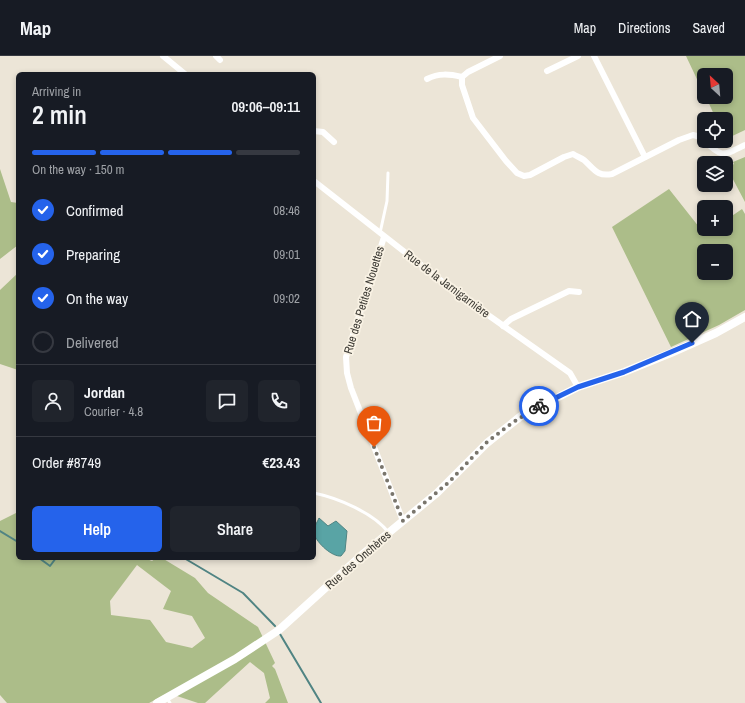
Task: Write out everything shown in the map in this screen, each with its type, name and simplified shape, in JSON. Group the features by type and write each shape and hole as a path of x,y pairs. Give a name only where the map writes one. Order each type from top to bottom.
{"street":[{"path":"427,79 436,74 462,77 468,72 500,56"},
{"path":"547,71 578,56"},
{"path":"594,56 645,157"},
{"path":"166,57 183,72"},
{"path":"462,77 462,85 473,118 506,161 518,173 524,176 530,175 572,154 583,159 597,172 604,176 612,174 679,140 693,135 697,136"},
{"path":"316,131 323,132 334,142"},
{"path":"711,148 720,154 727,154 745,145"},
{"name":"Rue de la Jarnigarnière","path":"316,183 457,293 570,373 578,387"},
{"name":"Rue des Petites Nouettes","path":"382,235 346,356 347,373 351,388 403,521"},
{"path":"503,326 511,319 569,291 579,292"},
{"name":"Rue des Onchères","path":"157,703 168,700 279,630 364,553 437,493 483,446 502,430 532,410 578,387 624,372 703,339 745,317"}],"lane":[{"path":"382,235 387,201 388,173"},
{"path":"316,495 354,507 383,525 389,532"}],"green space":[{"path":"686,56 745,56 745,130 733,136 733,112 713,112 709,104 733,104 733,68 697,68 697,79"},
{"path":"745,157 745,202 733,179 733,162"},
{"path":"0,169 11,202 16,203 16,247 0,259"},
{"path":"669,189 697,224 697,236 733,236 733,215 742,209 745,214 745,310 719,325 671,347 612,227"},
{"path":"16,275 16,369 0,364 0,290"},
{"path":"16,513 16,560 165,560 195,578 208,593 258,627 275,663 272,666 275,669 288,703 265,703 270,698 264,673 250,662 205,703 198,703 168,693 149,703 7,703 0,695 0,521","holes":["137,565 171,591 163,609 192,616 205,638 192,648 166,642 150,620 111,615 110,601"]}],"water":[{"path":"319,518 328,526 336,521 347,531 345,551 341,556 337,556 329,552 321,545 316,538 316,524"}],"waterway":[{"path":"0,531 16,541"},
{"path":"42,560 50,566 54,560"},
{"path":"187,560 243,593 275,626"},
{"path":"280,634 321,703"}],"way so far":[{"path":"374,447 403,521 449,482 487,442 512,423 539,406"}],"route":[{"path":"539,406 578,387 624,372 692,343"}]}
